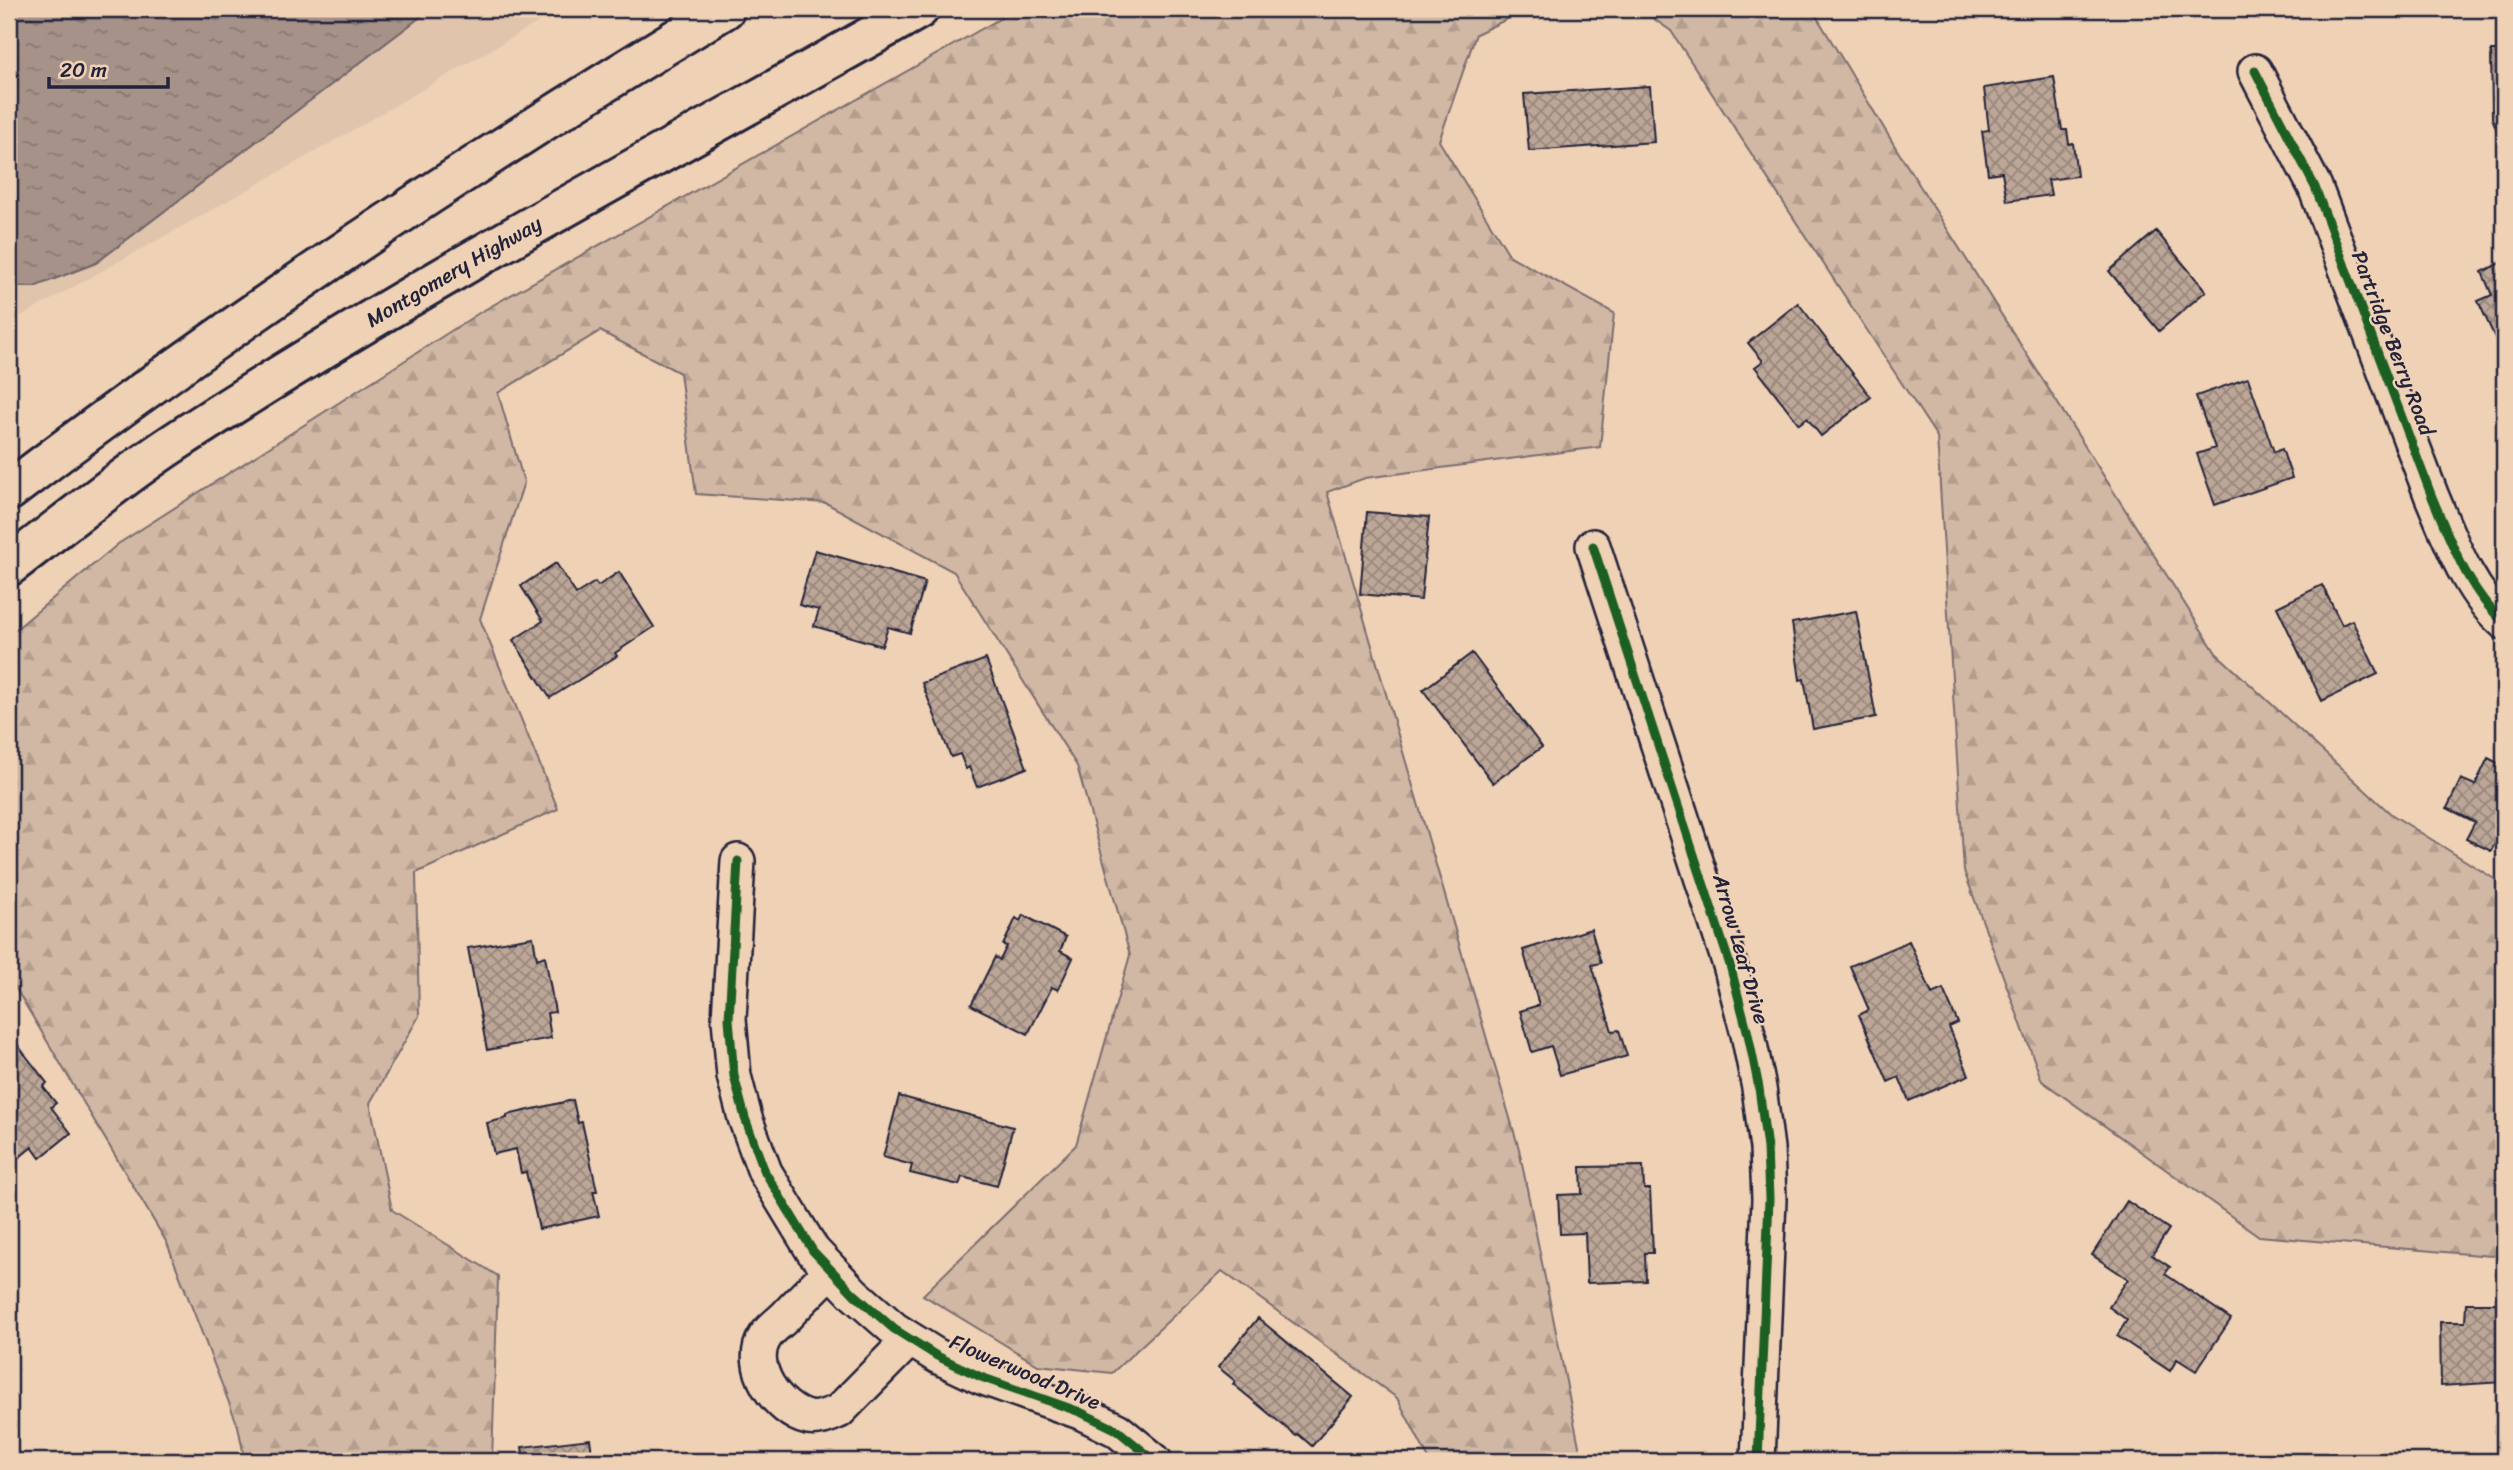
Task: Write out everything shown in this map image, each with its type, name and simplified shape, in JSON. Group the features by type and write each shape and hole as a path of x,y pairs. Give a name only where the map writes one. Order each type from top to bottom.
{"main road":[{"path":"9,491 195,356 428,196 570,103 725,9"},
{"name":"Montgomery Highway","path":"9,566 169,446 318,351 445,276 919,9"}],"street":[{"name":"Partridge Berry Road","path":"2255,71 2315,187 2431,496 2452,545 2480,594 2504,622"},
{"name":"Arrow Leaf Drive","path":"1592,545 1730,965 1759,1088 1767,1148 1769,1199 1758,1461"},
{"name":"Flowerwood Drive","path":"738,862 729,1019 734,1076 745,1118 765,1172 813,1251 894,1329 910,1339 981,1377 1080,1412 1105,1424 1117,1430 1155,1461"},
{"path":"831,1270 765,1337 759,1353 761,1364 778,1401 794,1413 810,1419 839,1411 910,1339"}],"shaded area":[{"path":"9,9 561,9 313,153 9,323"}],"green space":[{"path":"1017,9 1528,9 1476,34 1439,141 1510,256 1614,313 1600,447 1365,478 1327,492 1519,1149 1580,1451 1547,1461 1430,1461 1397,1398 1222,1271 1112,1373 1038,1365 923,1295 1076,1145 1130,955 1077,766 954,572 826,503 696,494 680,373 600,331 498,393 524,482 480,619 558,809 416,873 419,1016 370,1103 392,1210 498,1276 492,1461 245,1461 238,1426 167,1243 9,977 9,635 118,544 479,313"},
{"path":"1640,9 1812,9 1899,153 2216,653 2391,814 2504,885 2504,1254 2491,1256 2259,1236 2042,1081 1964,871 1937,437 1671,31"}],"water":[{"path":"9,9 431,9 96,263 34,287 9,286"}],"building":[{"path":"2491,51 2504,51 2504,148 2492,118"},
{"path":"2054,77 2062,130 2067,130 2069,144 2073,143 2077,176 2048,180 2051,195 2007,201 2002,172 1988,174 1982,131 1989,130 1984,88"},
{"path":"1650,86 1654,142 1529,151 1524,94"},
{"path":"2156,231 2206,291 2159,331 2109,271"},
{"path":"2504,261 2504,357 2478,301 2492,295 2482,272"},
{"path":"1798,303 1871,397 1821,436 1807,418 1799,424 1755,367 1763,361 1748,343"},
{"path":"2248,378 2274,452 2282,449 2292,478 2215,505 2197,454 2215,448 2196,396"},
{"path":"1367,512 1429,517 1421,600 1360,594"},
{"path":"815,550 925,582 910,633 888,627 882,646 814,626 819,610 799,605"},
{"path":"556,563 576,594 595,582 598,586 619,572 654,627 615,653 617,656 550,698 513,640 543,621 521,586"},
{"path":"2322,585 2342,625 2352,620 2378,674 2322,701 2277,607"},
{"path":"1856,611 1876,717 1813,729 1804,679 1800,680 1792,623"},
{"path":"1472,653 1542,747 1493,783 1423,690"},
{"path":"986,659 1027,768 977,787 960,754 951,757 922,683"},
{"path":"2488,758 2504,766 2504,836 2500,834 2491,851 2466,839 2475,822 2447,808 2461,779 2475,785"},
{"path":"1023,915 1066,937 1060,951 1073,958 1058,990 1052,987 1028,1034 971,1005 995,957 1000,960 1007,946 1003,945 1016,918 1020,921"},
{"path":"1591,929 1601,963 1592,965 1612,1031 1619,1030 1627,1056 1560,1075 1551,1046 1532,1052 1520,1011 1539,1005 1523,950"},
{"path":"533,937 537,959 545,956 555,1012 547,1013 551,1038 487,1050 468,948"},
{"path":"1909,941 1932,994 1943,989 1958,1023 1949,1027 1969,1075 1909,1101 1899,1077 1888,1082 1859,1015 1869,1010 1850,966"},
{"path":"9,1034 47,1083 43,1087 56,1103 51,1107 71,1133 40,1158 32,1147 9,1166"},
{"path":"899,1096 1013,1127 997,1186 962,1177 959,1185 910,1173 912,1165 883,1157"},
{"path":"573,1100 578,1123 582,1122 597,1191 593,1191 599,1216 539,1229 526,1172 521,1173 516,1149 494,1154 487,1123 507,1118 507,1115"},
{"path":"1643,1166 1644,1189 1650,1189 1653,1253 1645,1253 1646,1281 1587,1283 1585,1233 1560,1234 1558,1195 1582,1194 1581,1167"},
{"path":"2127,1201 2169,1229 2152,1255 2170,1267 2165,1274 2231,1319 2196,1371 2177,1359 2170,1371 2117,1336 2127,1320 2109,1307 2128,1279 2092,1255"},
{"path":"2466,1303 2504,1303 2504,1395 2503,1382 2441,1386 2440,1322 2465,1322"},
{"path":"1258,1318 1353,1397 1312,1446 1233,1384 1235,1381 1218,1367"},
{"path":"590,1439 593,1461 524,1461 522,1447"}],"cycle path":[{"path":"2255,71 2315,187 2453,547 2480,595 2504,622"},
{"path":"1593,546 1730,965 1759,1088 1767,1148 1769,1199 1758,1461"},
{"path":"738,861 729,1019 734,1076 745,1118 765,1172 813,1251 854,1294 894,1329 937,1356 981,1377 1080,1412 1117,1430 1155,1461"}]}
